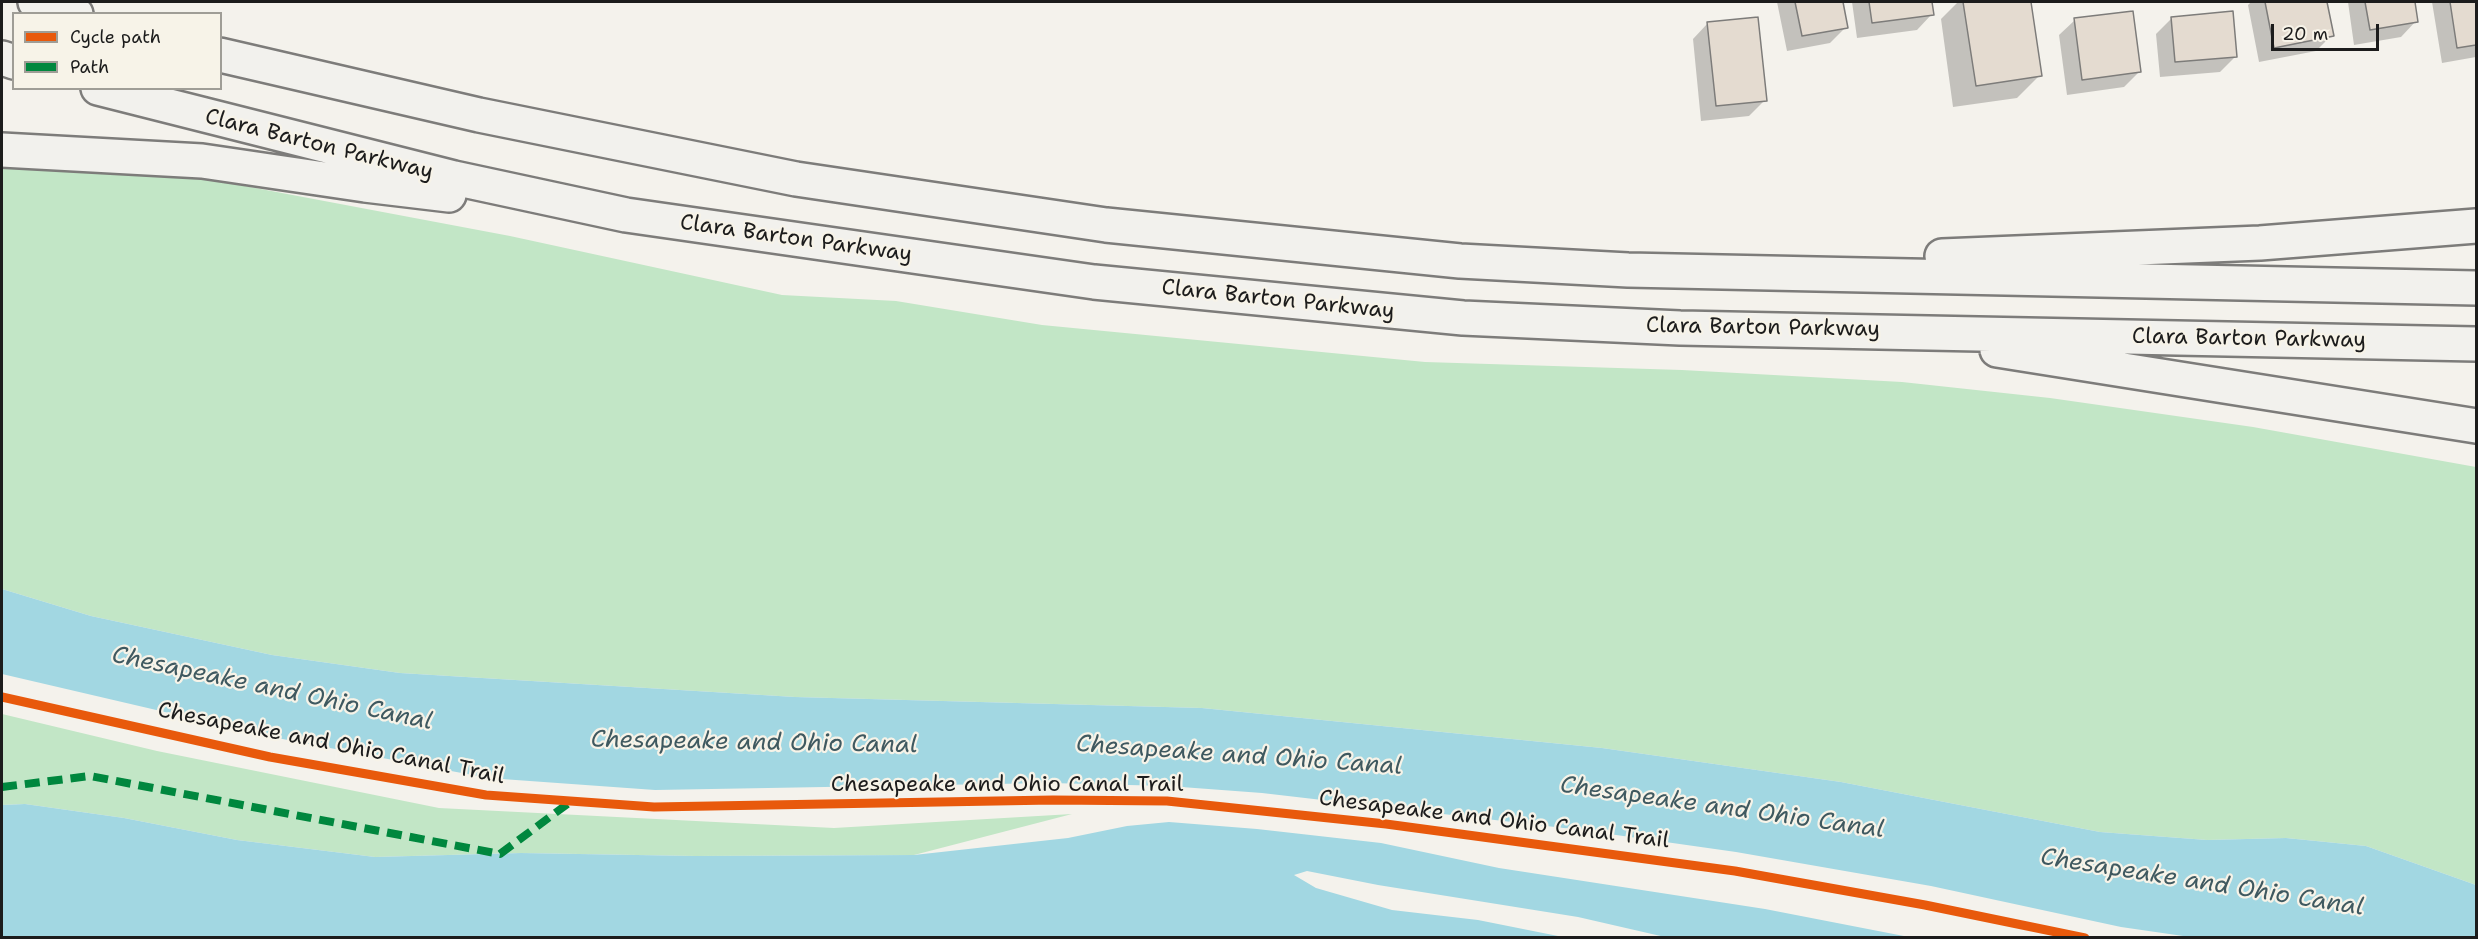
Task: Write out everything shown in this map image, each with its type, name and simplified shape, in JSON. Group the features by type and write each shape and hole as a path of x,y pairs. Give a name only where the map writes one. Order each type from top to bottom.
{"main road":[{"path":"35,2 69,12"},
{"path":"222,55 479,115 808,180 1106,225 1460,261 1628,270 2476,288"},
{"name":"Clara Barton Parkway","path":"106,90 454,178 626,215 1094,282 1463,318 1680,328 1874,330 2476,344"},
{"path":"2,150 202,161 365,185 626,215"},
{"path":"1628,270 2260,243 2476,226"},
{"path":"1874,330 2476,426"}],"green space":[{"path":"2,166 197,177 510,236 782,295 896,301 1042,325 1425,362 1682,370 1902,382 2050,398 2253,427 2476,467 2476,885 2366,846 2286,838 2207,840 2100,832 1841,782 1602,748 1202,708 795,697 400,673 272,655 91,616 2,589"},
{"path":"2,714 157,751 439,808 834,828 1072,814 914,855 695,856 521,853 375,857 237,840 124,818 25,804 2,805"}],"water":[{"name":"Chesapeake and Ohio Canal","path":"2,589 91,616 272,655 400,673 795,697 1202,708 1602,748 1841,782 2100,832 2207,840 2286,838 2366,846 2476,885 2476,937 2190,937 2121,927 1931,886 1736,852 1581,830 1262,793 1168,786 1050,783 655,790 488,778 272,737 2,674"},
{"path":"25,804 124,818 237,840 375,857 521,853 695,856 914,855 1068,838 1127,826 1169,822 1381,843 1499,868 1765,909 1909,937 1665,937 1578,917 1378,885 1307,871 1294,875 1316,888 1392,910 1478,920 1563,937 2,937 2,805"}],"building":[{"path":"1795,2 1843,2 1848,28 1802,36"},
{"path":"1869,2 1932,2 1934,15 1872,23"},
{"path":"1963,2 2031,2 2042,76 1976,86"},
{"path":"2265,2 2327,2 2334,36 2274,48"},
{"path":"2365,2 2415,2 2418,22 2370,30"},
{"path":"2450,2 2476,2 2476,45 2457,48"},
{"path":"2133,11 2141,72 2082,80 2074,18"},
{"path":"2233,11 2237,57 2175,62 2171,17"},
{"path":"1758,17 1767,101 1716,106 1707,22"}],"marked path":[{"path":"2,787 90,776 500,854 570,802"}],"cycle path":[{"name":"Chesapeake and Ohio Canal Trail","path":"2,697 270,757 486,795 654,807 1053,800 1167,801 1386,824 1735,871 1925,905 2085,938"}]}
